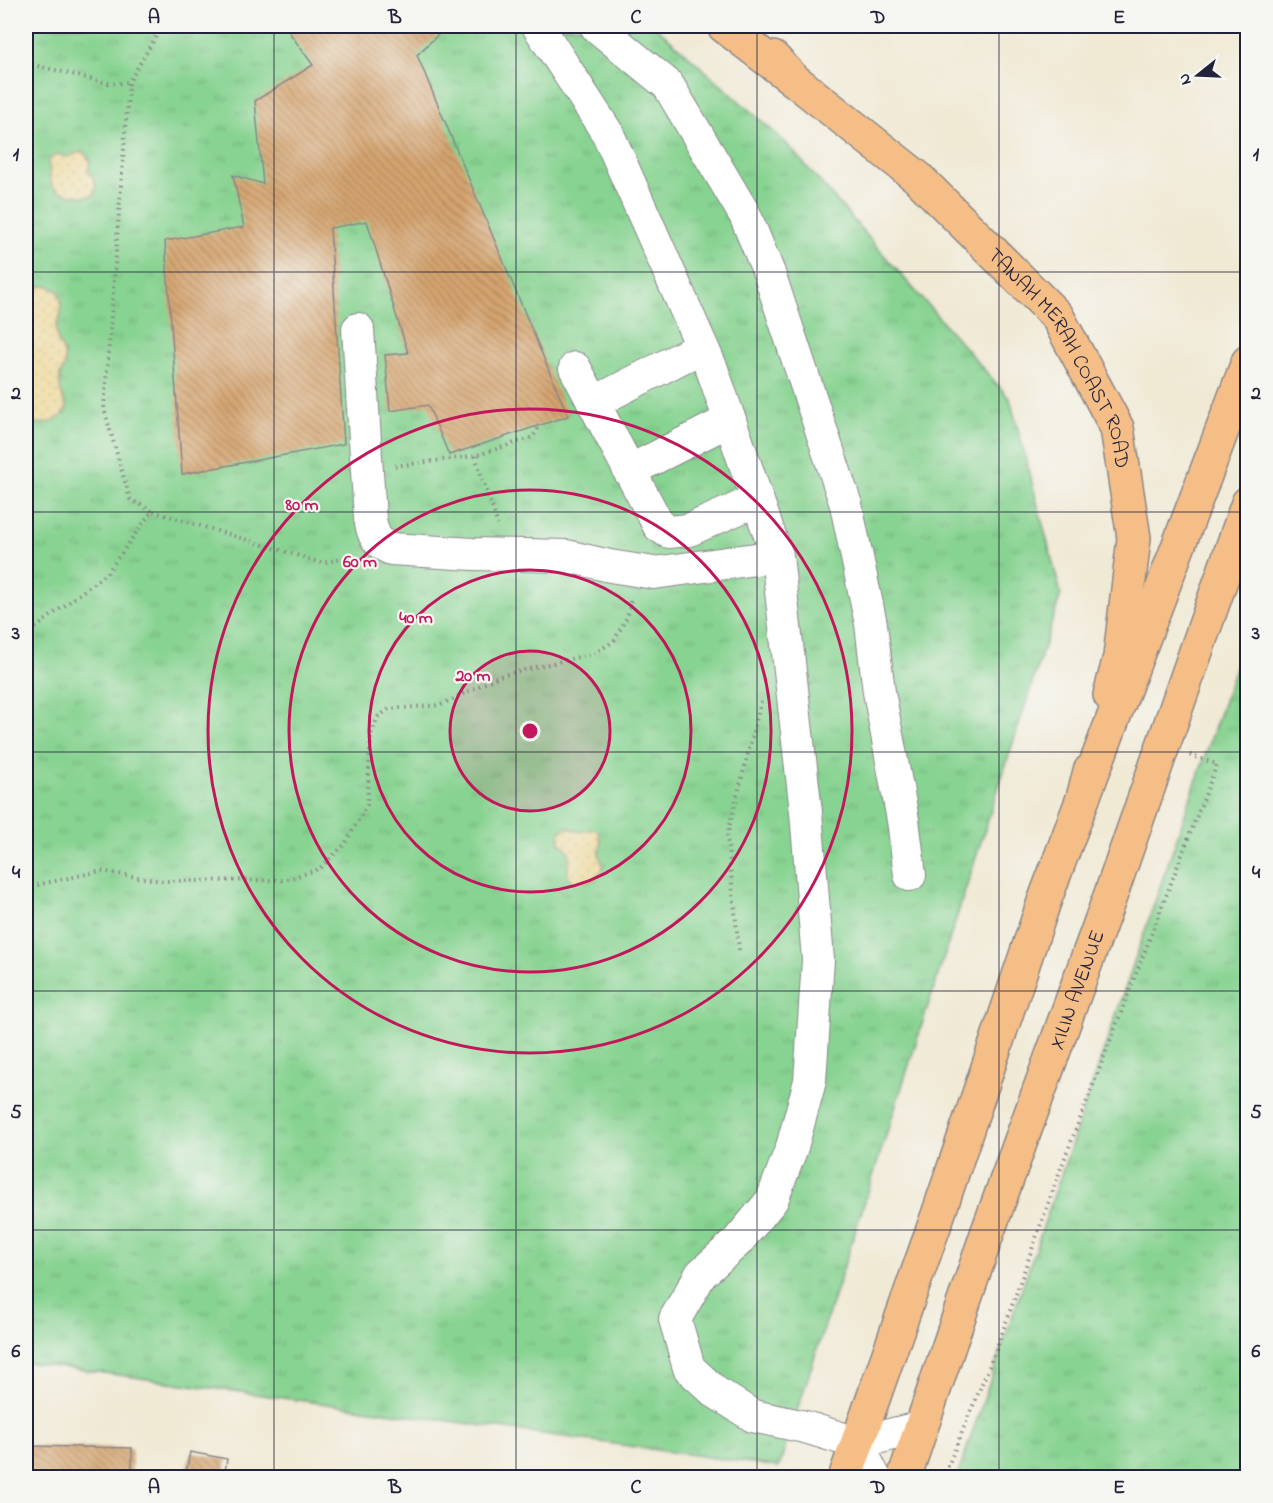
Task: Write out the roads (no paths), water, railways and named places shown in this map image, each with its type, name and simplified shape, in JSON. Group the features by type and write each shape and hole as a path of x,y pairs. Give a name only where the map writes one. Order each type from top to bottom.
{"main road":[{"path":"724,26 793,79"},
{"name":"TANAH MERAH COAST ROAD","path":"743,26 793,79 918,177 1058,316 1117,428 1134,538 1120,657 1083,798"},
{"path":"845,1478 938,1215 1045,899 1248,362"},
{"name":"XILIN AVENUE","path":"904,1478 988,1231 1108,902 1248,503"}],"lane":[{"path":"538,26 608,134 702,347 777,556 806,812 818,960 810,1081 792,1148 772,1200 737,1242 701,1274 675,1319 690,1368 715,1392 753,1416 805,1427 857,1443 922,1427"},
{"path":"596,26 668,85 745,215 769,273 846,505 871,624 879,692 903,820 910,874"},
{"path":"358,329 372,533 379,544 392,549 567,556 654,573 777,556"},
{"path":"593,403 702,347"},
{"path":"575,368 659,526 669,532 689,530 757,500"},
{"path":"629,471 730,420"},
{"path":"857,1443 875,1478"}]}
